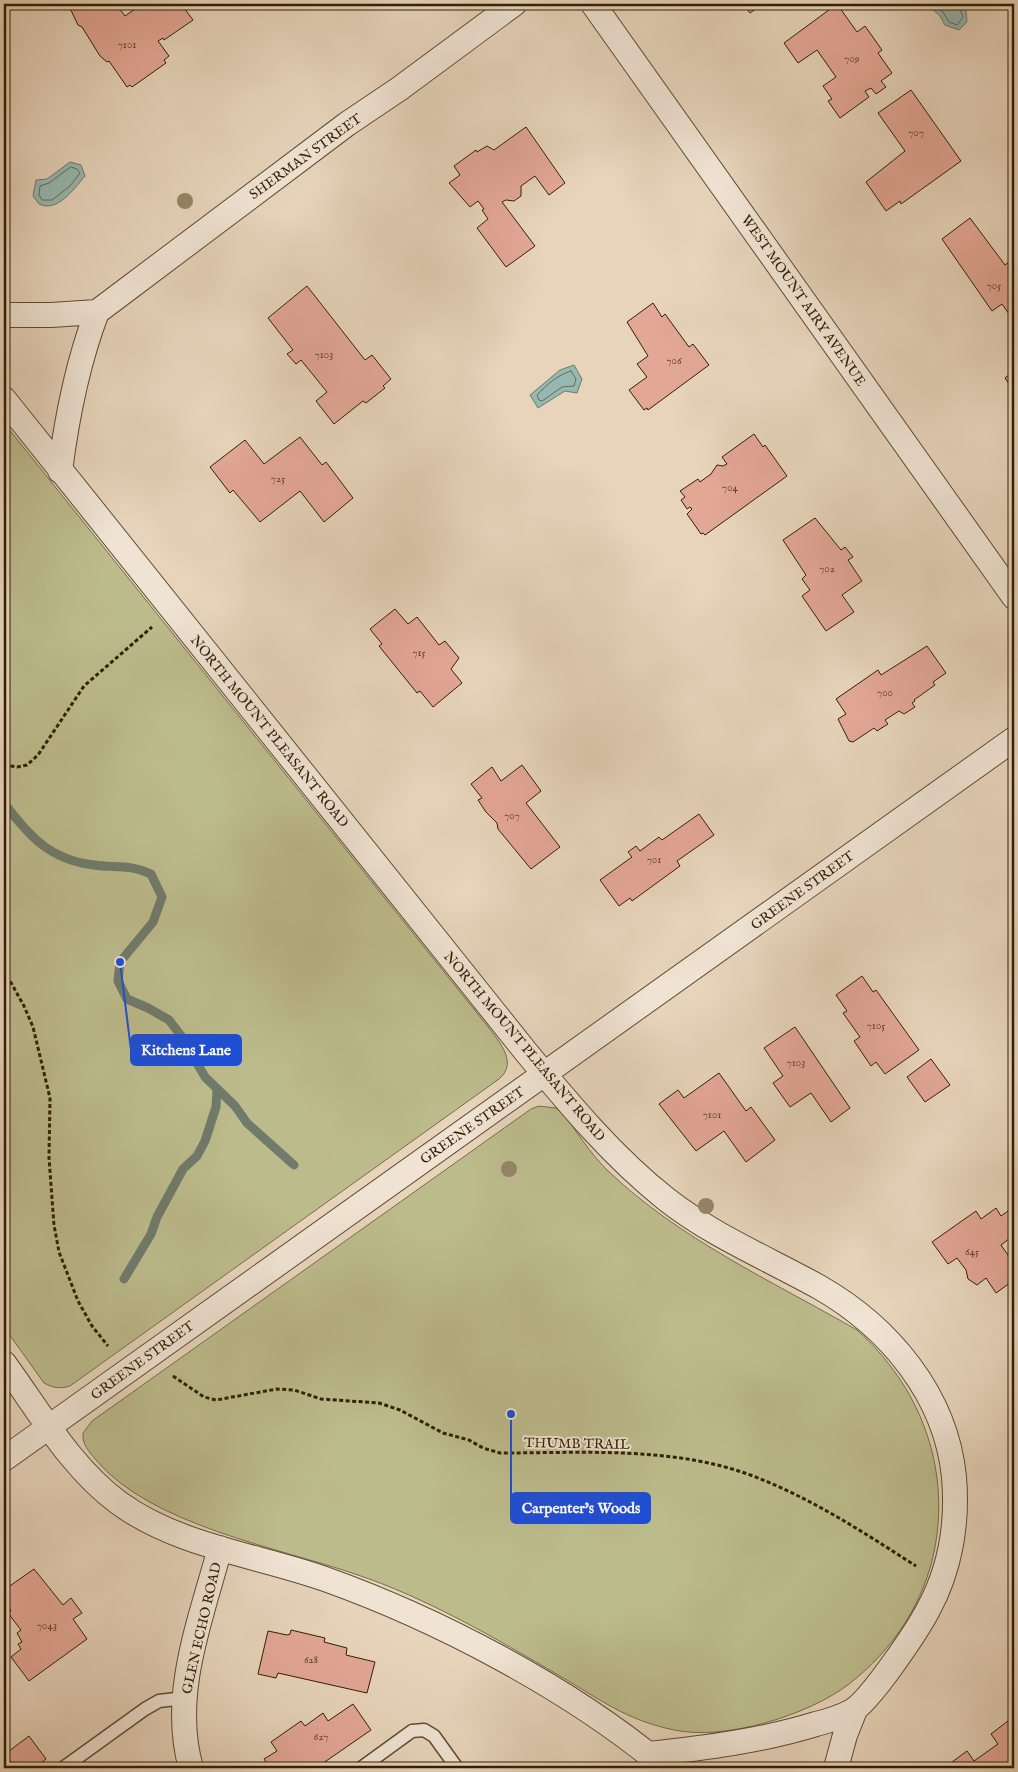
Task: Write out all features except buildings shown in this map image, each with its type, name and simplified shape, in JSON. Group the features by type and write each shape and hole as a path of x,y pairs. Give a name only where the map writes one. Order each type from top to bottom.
{"street":[{"name":"SHERMAN STREET","path":"97,312 347,124 439,61 514,4"},
{"name":"WEST MOUNT AIRY AVENUE","path":"593,4 1014,597"},
{"path":"4,315 51,315 97,312 82,353 74,384 60,471"},
{"name":"NORTH MOUNT PLEASANT ROAD","path":"4,399 544,1074 597,1134 667,1200 720,1236 821,1288 867,1321 904,1357 930,1399 948,1444 956,1495 951,1548 945,1572 937,1595 902,1652 854,1710 836,1768"},
{"name":"GREENE STREET","path":"4,1459 1014,739"},
{"path":"4,1363 50,1426 96,1484 138,1516 160,1527 220,1548 303,1572 368,1595 410,1613 563,1696 656,1761 816,1724 854,1710"},
{"name":"GLEN ECHO ROAD","path":"191,1768 183,1727 184,1698 188,1672 220,1548"}],"lane":[{"path":"64,1768 145,1709 159,1701 184,1698"},
{"path":"361,1768 412,1731 424,1730 434,1736 457,1768"}],"path":[{"path":"4,765 17,767 27,765 38,755 84,686 173,608"},
{"path":"4,970 24,1006 33,1027 50,1098 49,1158 54,1225 59,1252 78,1301 92,1326 108,1346"},
{"name":"THUMB TRAIL","path":"173,1376 204,1397 216,1400 276,1389 294,1390 321,1399 379,1403 400,1410 443,1433 469,1440 483,1448 500,1453 644,1455 686,1458 714,1465 752,1475 788,1491 833,1514 916,1566"}],"shaded area":[{"path":"4,423 489,1028 502,1047 507,1060 507,1066 499,1079 70,1386 63,1388 44,1383 4,1327"},
{"path":"539,1106 556,1108 563,1113 589,1150 607,1170 664,1217 727,1258 857,1330 879,1352 913,1401 925,1428 938,1486 935,1547 924,1587 905,1623 880,1656 849,1684 812,1706 766,1723 717,1732 674,1730 642,1721 614,1708 486,1633 408,1595 355,1574 253,1543 181,1518 149,1501 120,1482 96,1460 85,1444 83,1433 92,1421 531,1109"}],"water":[{"path":"927,4 961,4 966,11 967,22 959,30 945,25 940,16"},
{"path":"70,162 81,165 85,176 59,203 46,206 39,204 33,196 36,180 47,179"},
{"path":"574,365 582,379 577,393 565,391 538,408 530,395 560,370"}],"waterway":[{"path":"4,803 32,836 53,852 65,858 94,865 136,869 151,874 162,897 153,922 120,962 118,981 127,999 169,1020 182,1037 205,1077 235,1106 247,1123 294,1165"},
{"path":"124,1279 151,1234 157,1217 183,1169 197,1156 205,1141 216,1107 217,1089"}],"place":[{"name":"Kitchens Lane","path":"120,962"},
{"name":"Carpenter's Woods","path":"511,1414"}]}
